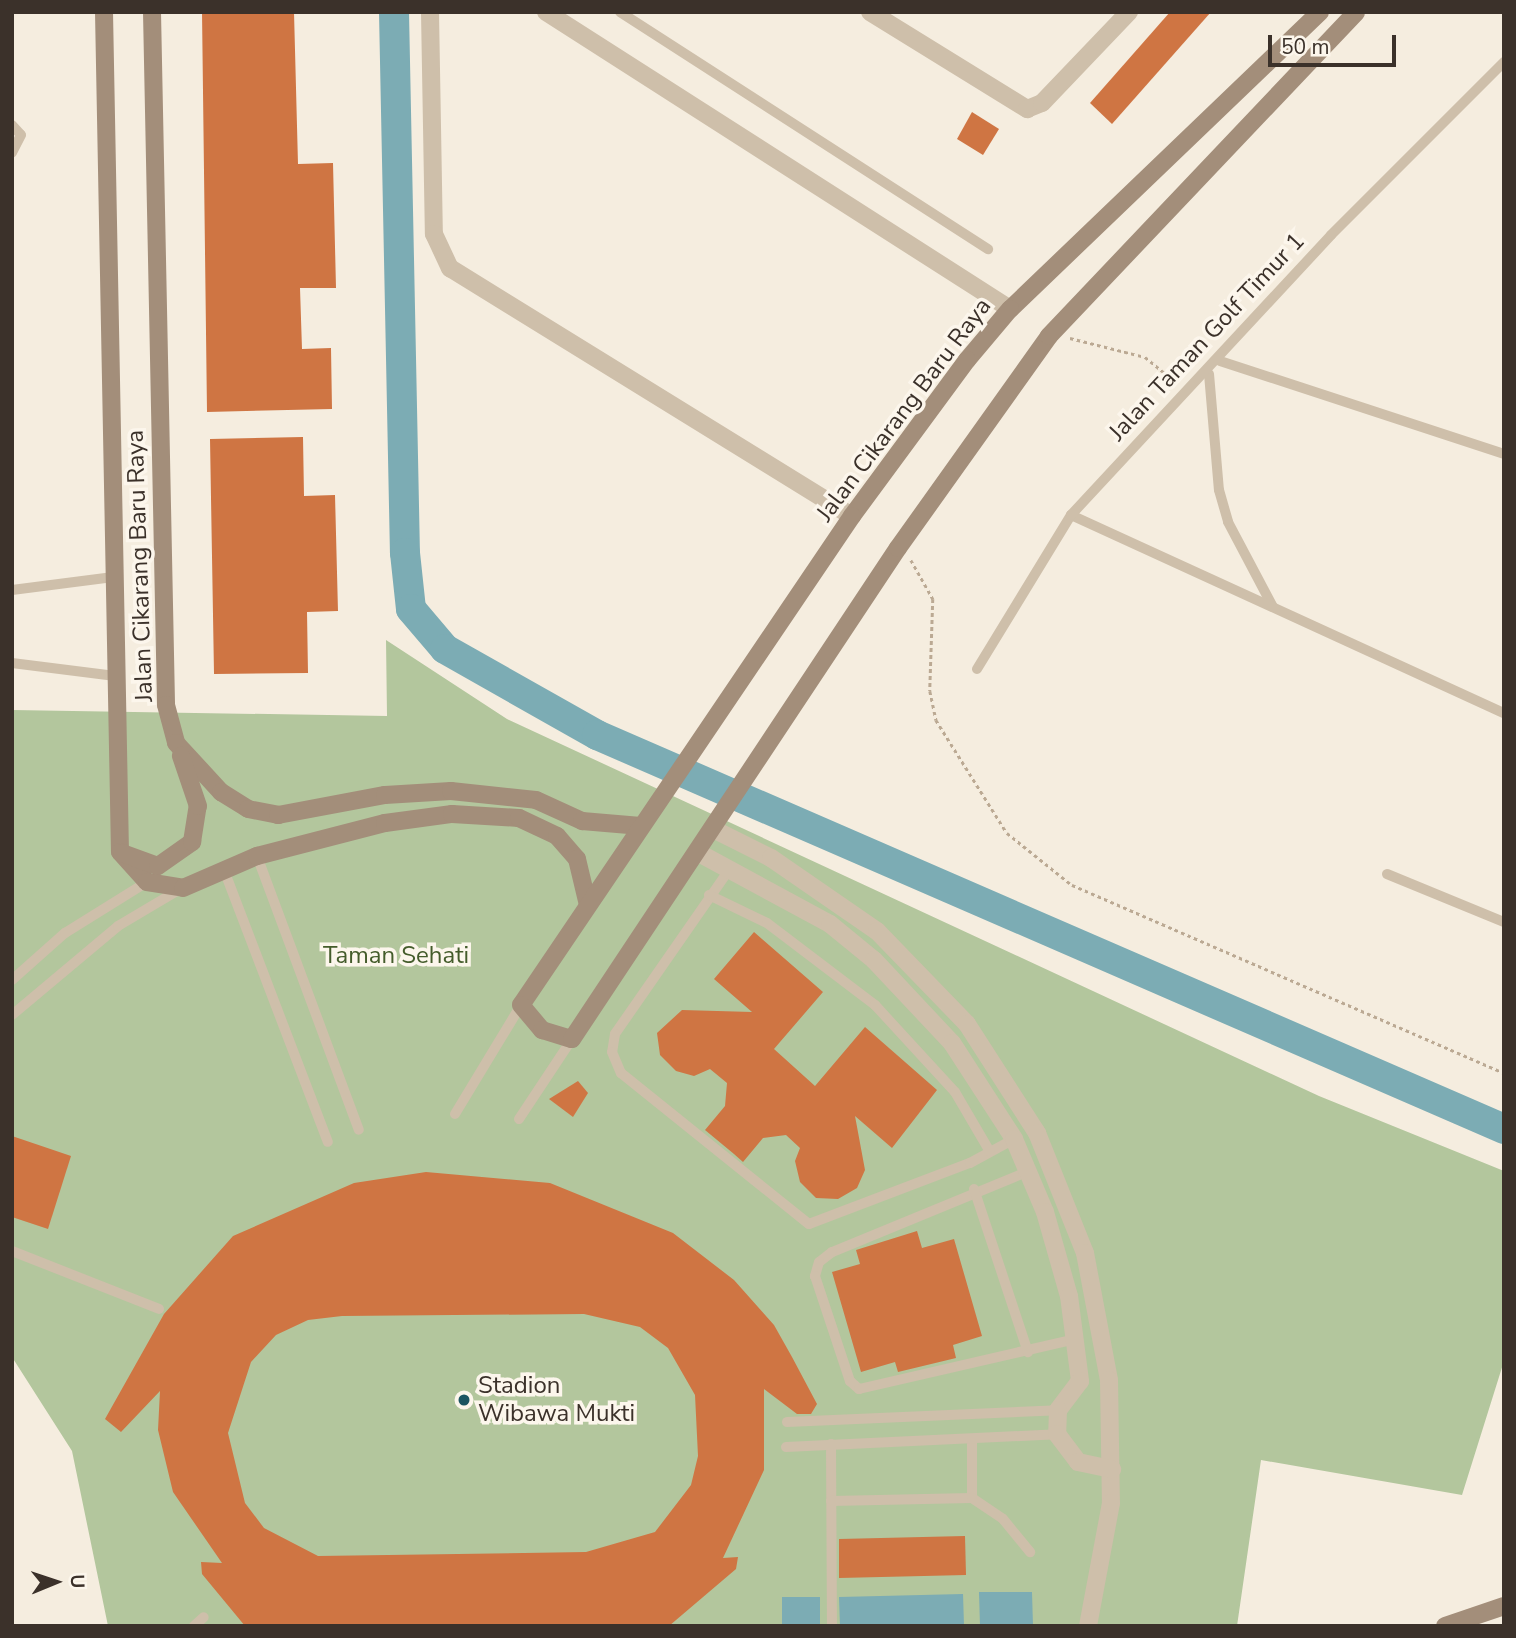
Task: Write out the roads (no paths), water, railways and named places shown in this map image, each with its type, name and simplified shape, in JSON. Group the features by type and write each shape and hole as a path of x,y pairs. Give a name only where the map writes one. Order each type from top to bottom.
{"main road":[{"name":"Jalan Cikarang Baru Raya","path":"104,12 120,852"},
{"name":"Jalan Cikarang Baru Raya","path":"152,12 166,705 176,743 221,792 248,809 278,815 385,795 451,791 536,800 582,821 641,826"},
{"name":"Jalan Cikarang Baru Raya","path":"521,1005 852,516 1010,310 1320,12"},
{"path":"521,1005 541,1030 572,1039 772,743 898,548 1057,326 1356,12"},
{"path":"120,852 158,866 192,842 198,806 176,743"},
{"path":"120,852 147,882 183,888 257,856 385,823 452,814 519,818 557,836 577,859 588,905"},
{"path":"1445,1626 1504,1605"}],"street":[{"path":"430,12 434,234 450,268 852,516"},
{"path":"546,12 1010,310"},
{"path":"876,14 1027,109 1042,103 1129,12"},
{"path":"713,829 804,878 877,931 982,1045 1037,1133 1064,1191 1085,1253 1110,1380 1112,1469 1103,1570 1088,1626"},
{"path":"697,852 782,893 874,960 952,1043 1014,1139 1029,1171 1058,1253 1076,1339 1080,1381 1058,1410 1058,1434 1078,1462 1112,1469"},
{"path":"1080,1381 1110,1380"}],"lane":[{"path":"620,12 988,249"},
{"name":"Jalan Taman Golf Timur 1","path":"977,669 1071,515 1188,392 1209,374 1331,235 1504,62"},
{"path":"12,125 21,135 12,153"},
{"path":"1220,361 1504,454"},
{"path":"1209,374 1222,500 1273,607"},
{"path":"1071,515 1504,713"},
{"path":"12,590 113,577"},
{"path":"12,663 115,676"},
{"path":"257,856 359,1130"},
{"path":"732,867 709,895 615,1034 612,1052 621,1073 809,1224 990,1152 1014,1139"},
{"path":"224,870 328,1142"},
{"path":"1387,874 1504,922"},
{"path":"12,980 65,933 147,882"},
{"path":"12,1015 118,926 183,888"},
{"path":"709,895 767,923 874,1005 955,1092 990,1152"},
{"name":"Jalan Cikarang Baru Raya","path":"455,1114 521,1005"},
{"path":"519,1118 572,1039"},
{"path":"1029,1171 974,1189 819,1262 815,1276 845,1368 859,1389 873,1389 1076,1339"},
{"path":"974,1189 1028,1352"},
{"path":"12,1251 159,1309"},
{"path":"787,1422 1058,1410"},
{"path":"786,1447 1058,1434"},
{"path":"972,1439 972,1498"},
{"path":"831,1444 832,1626"},
{"path":"831,1501 972,1498 1003,1519 1030,1552"},
{"path":"194,1626 204,1617"}],"water":[{"path":"979,1592 1032,1592 1033,1626 980,1626"},
{"path":"963,1594 964,1626 840,1626 839,1597"},
{"path":"782,1597 820,1597 820,1626 782,1626"}],"waterway":[{"path":"394,12 405,553 411,609 445,649 597,735 1504,1129"}],"place":[{"name":"Stadion Wibawa Mukti","path":"464,1400"}],"park label":[{"name":"Taman Sehati","path":"396,956"}]}
